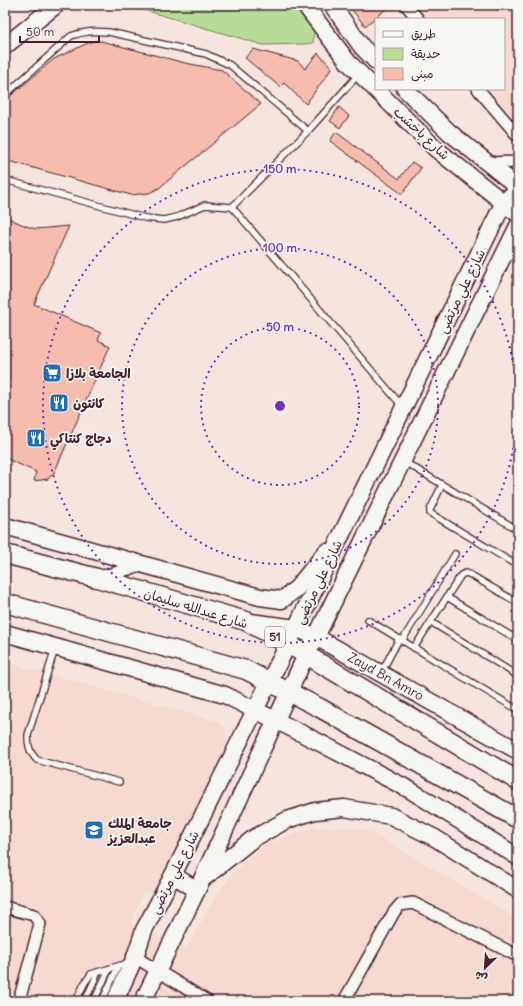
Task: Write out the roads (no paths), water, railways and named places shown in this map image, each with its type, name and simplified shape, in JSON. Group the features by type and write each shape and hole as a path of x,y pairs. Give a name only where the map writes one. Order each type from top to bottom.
{"main road":[{"path":"5,46 56,5"},
{"name":"شارع باخشب","path":"305,5 348,62 375,89"},
{"path":"332,5 362,47 375,60"},
{"name":"شارع باخشب","path":"376,90 436,149 518,214"},
{"name":"شارع باخشب","path":"406,90 449,132 518,188"},
{"name":"شارع علي مرتضى","path":"114,1001 129,962 144,930 255,711 504,202 518,188"},
{"name":"شارع علي مرتضى","path":"143,1001 200,885 306,656 518,226"},
{"path":"5,526 260,597 282,600 297,588 344,528"},
{"name":"شارع عبدالله سليمان","path":"5,554 97,578 246,621 288,644 518,781"},
{"path":"5,603 246,670 289,692 518,819"},
{"name":"Zayd Bn Amro","path":"246,621 296,628 316,637 518,752"},
{"path":"5,633 225,695 410,790 518,857"},
{"path":"173,875 200,885 254,838 287,820 315,811 344,808 391,816 435,838 518,890"}],"street":[{"path":"406,5 417,18"},
{"path":"479,90 518,136"},
{"path":"488,163 518,162"},
{"path":"97,578 145,565"},
{"path":"344,1001 394,912 400,905 412,903 518,956"},
{"path":"5,907 34,915 40,924 19,1001"},
{"path":"129,962 157,971 207,1001"}],"lane":[{"path":"5,95 71,36 93,30 109,32 218,58 230,65 308,131"},
{"path":"232,207 308,131 359,73"},
{"path":"5,180 145,218 164,220 177,217 205,205 232,207 403,408"},
{"path":"403,461 518,530"},
{"path":"442,485 430,513 518,566"},
{"path":"381,674 456,554"},
{"path":"414,648 461,575 471,575 518,603"},
{"path":"447,597 518,640"},
{"path":"368,620 518,710"},
{"path":"431,622 518,676"},
{"path":"56,648 28,735 28,744 31,754 37,760 119,782"},
{"path":"76,1001 84,984 91,974 129,962"},
{"path":"102,1001 129,962"},
{"path":"94,1001 109,969"},
{"path":"85,1001 98,972"}],"place":[{"name":"الجامعة بلازا","path":"52,373"},
{"name":"كانتون","path":"59,403"},
{"name":"دجاج كنتاكي","path":"36,438"},
{"name":"جامعة الملك عبدالعزيز","path":"94,830"}]}
